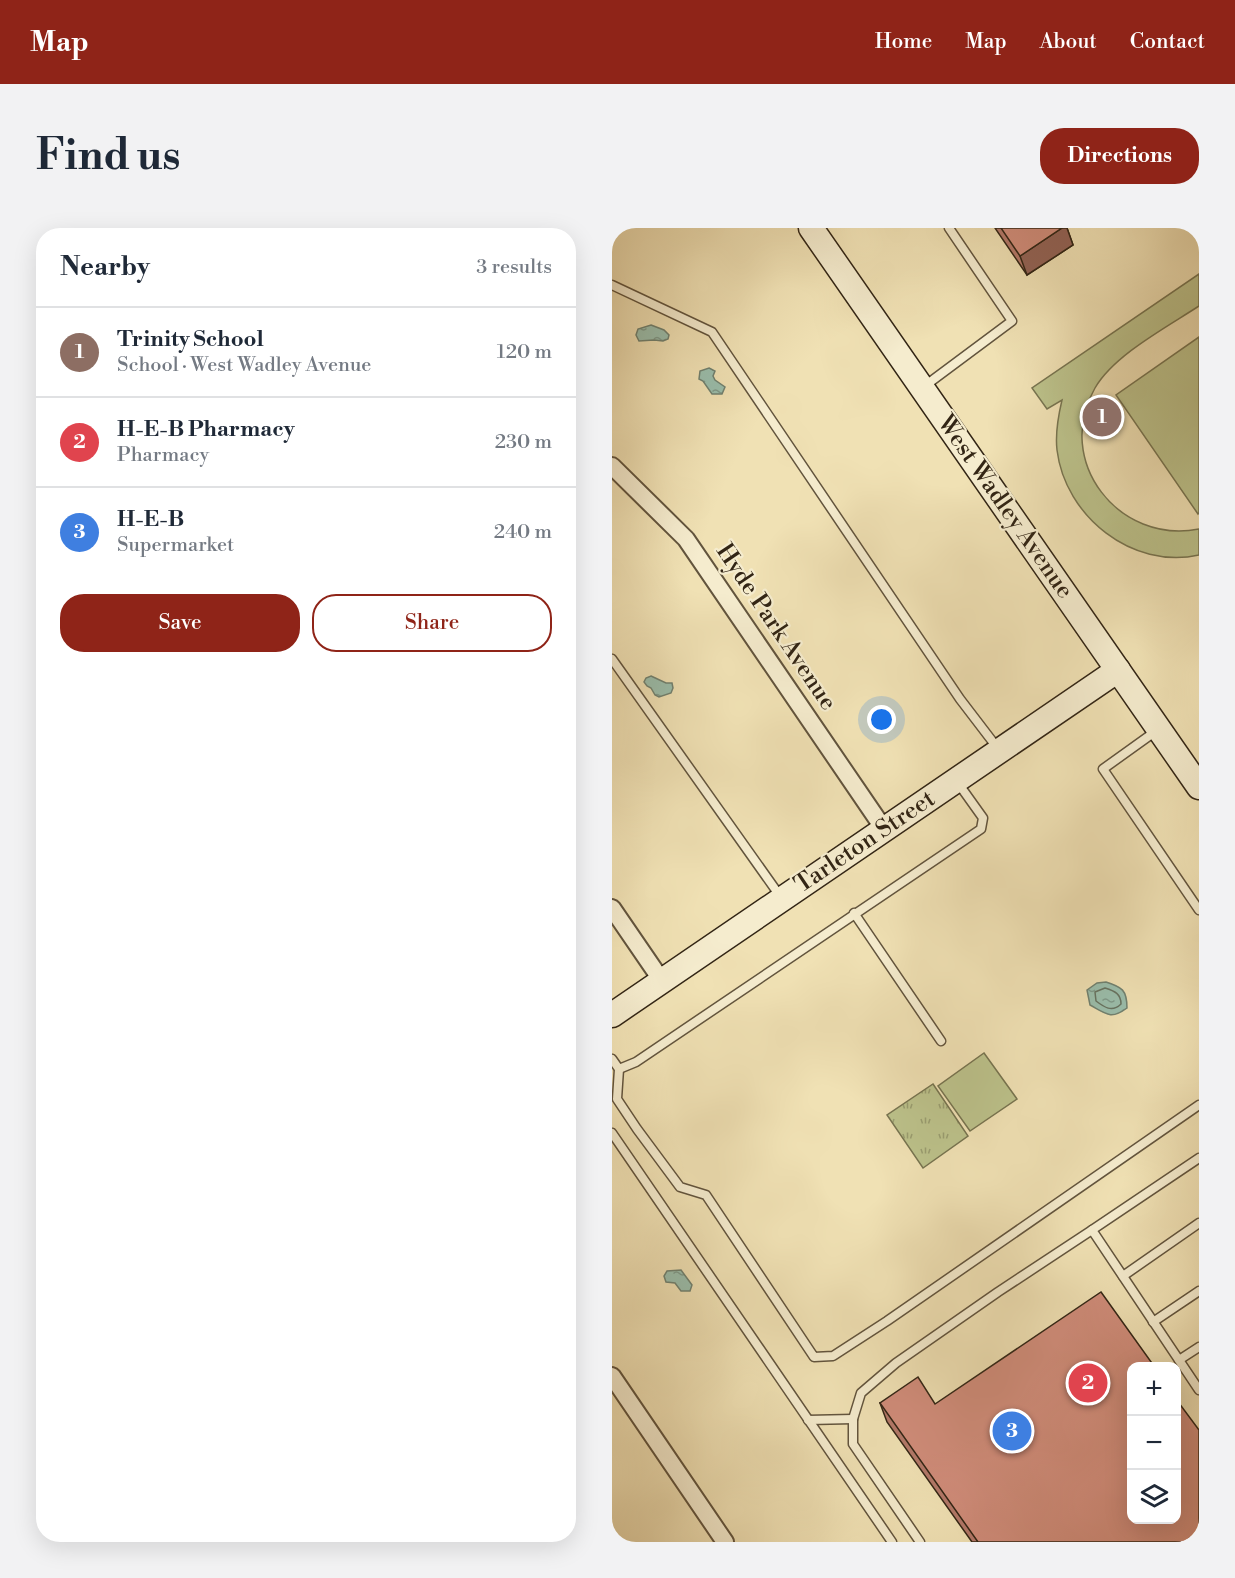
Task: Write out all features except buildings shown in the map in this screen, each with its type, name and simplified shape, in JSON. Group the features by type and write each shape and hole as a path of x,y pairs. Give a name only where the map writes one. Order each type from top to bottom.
{"main road":[{"name":"West Wadley Avenue","path":"811,228 1159,729 1197,780"},
{"name":"Tarleton Street","path":"612,1015 1118,670"}],"street":[{"name":"Hyde Park Avenue","path":"612,466 686,539 884,829"},
{"path":"612,908 662,981"},
{"path":"612,1376 725,1542"}],"lane":[{"path":"922,388 1012,321 949,228"},
{"path":"612,285 712,332 960,699 999,751"},
{"path":"612,659 782,899"},
{"path":"1159,729 1102,769 1199,910"},
{"path":"619,1069 636,1062 981,829 983,818 955,780"},
{"path":"854,913 941,1041"},
{"path":"612,1059 619,1069 617,1098 637,1129 680,1187 706,1195 814,1357 833,1356 886,1322 1199,1105"},
{"path":"612,1133 892,1542"},
{"path":"920,1542 853,1443 853,1419 861,1392 896,1364 998,1292 1199,1158"},
{"path":"1123,1276 1199,1223"},
{"path":"1092,1230 1199,1390"},
{"path":"1154,1322 1199,1291"},
{"path":"1179,1360 1199,1347"},
{"path":"808,1420 853,1419"}],"green space":[{"path":"1199,274 1199,306 1142,342 1115,364 1095,388 1084,416 1082,443 1088,469 1101,492 1120,511 1143,524 1170,531 1199,529 1199,555 1174,558 1150,554 1127,546 1106,533 1088,516 1073,496 1063,474 1057,450 1057,425 1062,400 1047,409 1032,388"},
{"path":"1199,337 1199,513 1198,514 1116,395"},
{"path":"984,1053 1017,1099 970,1131 938,1086"},
{"path":"933,1084 968,1136 923,1168 887,1115"}],"water":[{"path":"651,325 664,330 669,335 668,339 639,341 636,335 638,329"},
{"path":"709,368 715,371 713,376 715,380 725,387 722,394 712,394 699,379 700,371"},
{"path":"651,676 666,683 672,683 671,693 659,697 655,695 644,682"},
{"path":"1106,982 1120,988 1125,993 1127,1008 1117,1014 1105,1013 1090,1005 1087,990 1097,983"},
{"path":"681,1270 692,1285 690,1291 681,1291 675,1283 666,1282 664,1276 667,1271"}],"place":[{"name":"Trinity School","path":"1102,417"},
{"name":"H-E-B Pharmacy","path":"1088,1383"},
{"name":"H-E-B","path":"1012,1431"}]}
